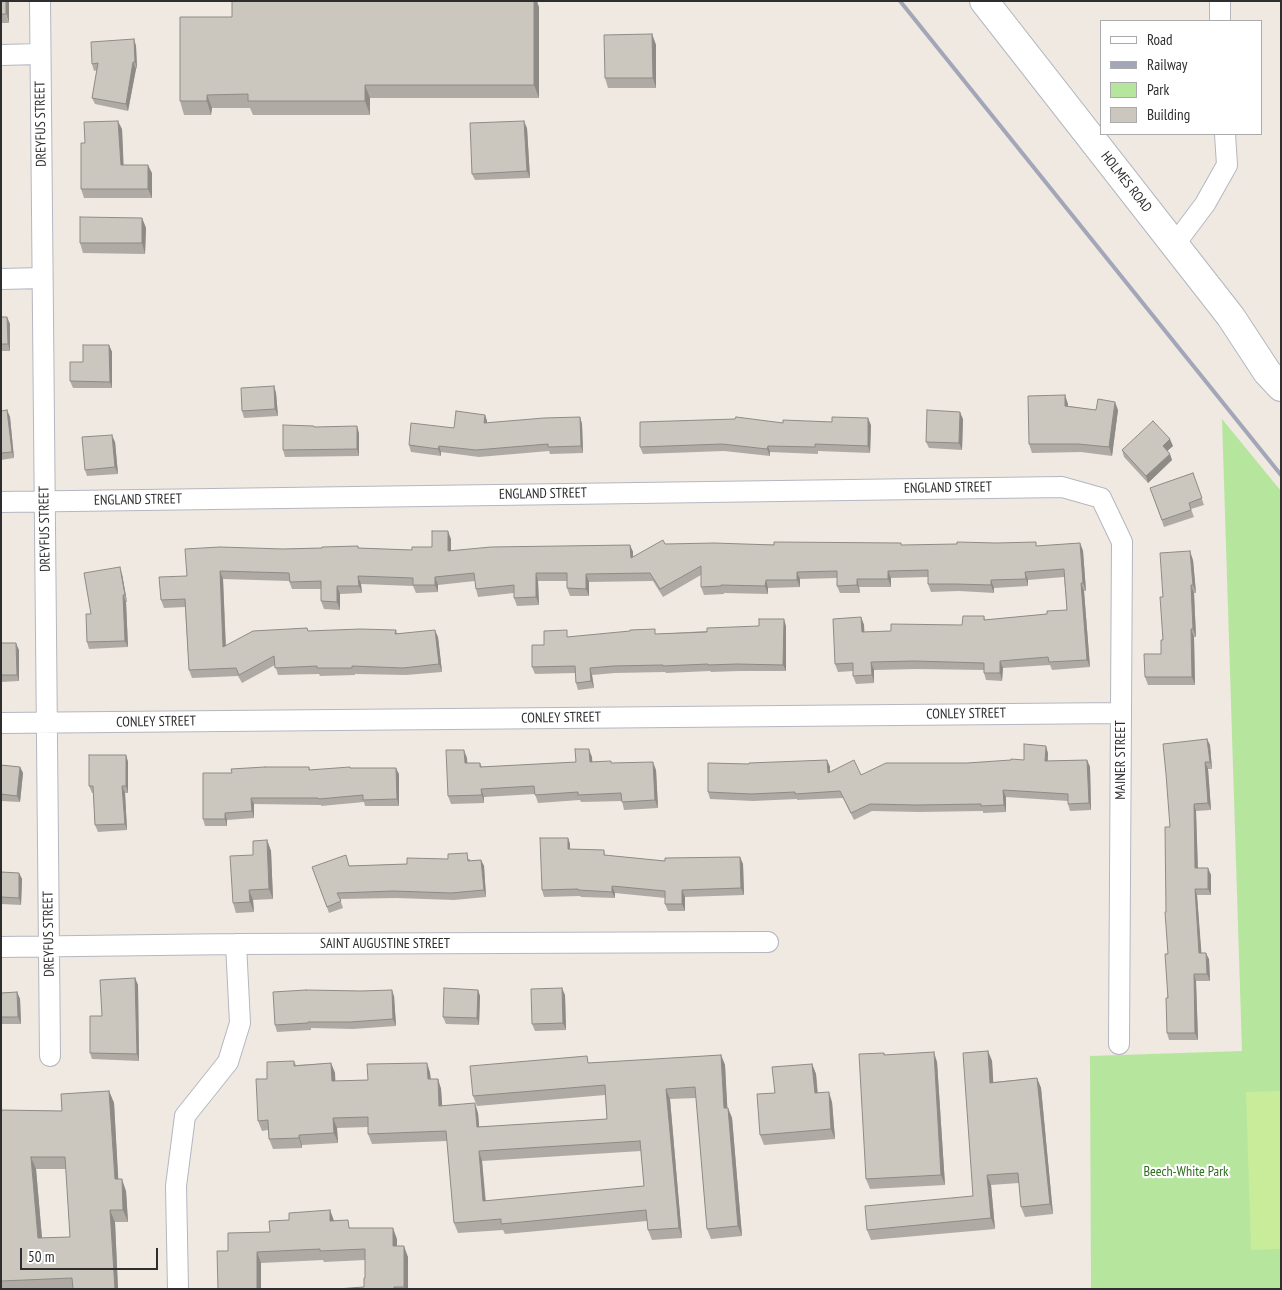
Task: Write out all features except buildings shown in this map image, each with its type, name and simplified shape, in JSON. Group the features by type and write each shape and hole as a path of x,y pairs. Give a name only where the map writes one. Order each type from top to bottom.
{"main road":[{"name":"HOLMES ROAD","path":"984,1 1175,244 1231,317 1267,372 1281,387"},
{"name":"HOLMES ROAD","path":"1231,317 1281,359"}],"street":[{"name":"DREYFUS STREET","path":"40,1 50,1056"},
{"path":"1220,1 1220,20"},
{"path":"1,55 40,54"},
{"path":"1175,244 1205,204 1227,165 1225,135"},
{"path":"1,279 42,278"},
{"name":"ENGLAND STREET","path":"1,502 1062,487 1084,493"},
{"name":"MAINER STREET","path":"1084,493 1101,498 1122,542 1119,1044"},
{"name":"CONLEY STREET","path":"1,723 1121,713"},
{"name":"SAINT AUGUSTINE STREET","path":"1,947 768,942"},
{"path":"178,1289 176,1186 185,1116 228,1062 240,1022 236,944"}],"green space":[{"name":"Beech-White Park","path":"1222,419 1281,491 1281,1289 1091,1289 1090,1056 1242,1051"},
{"path":"1281,1091 1281,1249 1251,1250 1246,1092"}],"railway":[{"path":"900,1 1281,475"}]}
